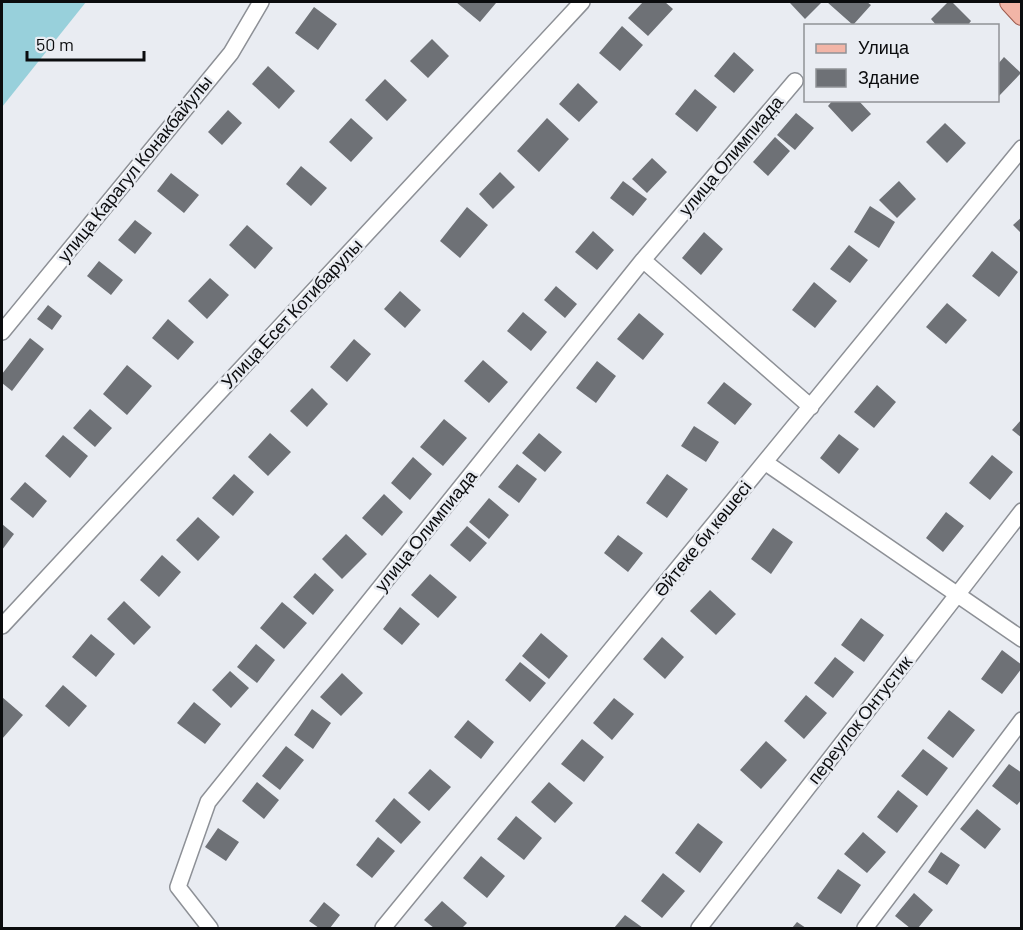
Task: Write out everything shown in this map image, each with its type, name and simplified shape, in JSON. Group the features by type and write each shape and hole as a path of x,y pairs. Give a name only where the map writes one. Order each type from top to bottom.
{"main road":[{"path":"1010,2 1022,15"}],"street":[{"name":"улица Карагул Конакбайулы","path":"2,332 231,53 261,2"},
{"name":"Улица Есет Котибарулы","path":"2,626 582,2"},
{"name":"улица Олимпиада","path":"210,928 178,887 208,802 643,260 795,81"},
{"name":"Әйтеке би көшесі","path":"383,928 1022,148"},
{"path":"643,260 812,407"},
{"path":"765,463 1022,639"},
{"name":"переулок Онтустик","path":"699,928 1022,510"},
{"path":"865,928 1022,720"}],"water":[{"path":"2,2 86,2 2,107"}],"building":[{"path":"456,2 494,2 496,3 480,22"},
{"path":"643,2 665,2 673,9 648,36 628,18"},
{"path":"827,2 867,2 871,5 852,24"},
{"path":"948,2 952,2 971,21 969,24 935,24 931,19"},
{"path":"790,3 821,3 805,19"},
{"path":"314,7 337,24 318,50 295,33"},
{"path":"622,26 643,45 620,71 599,53"},
{"path":"432,39 449,56 428,78 410,61"},
{"path":"734,52 754,70 734,93 714,76"},
{"path":"1004,57 1021,73 999,96 999,63"},
{"path":"268,66 295,91 279,109 252,84"},
{"path":"385,79 407,100 387,121 365,100"},
{"path":"578,83 598,102 579,122 559,104"},
{"path":"695,89 717,107 697,132 675,114"},
{"path":"831,102 860,102 871,114 852,132 828,106"},
{"path":"228,110 242,123 222,145 208,132"},
{"path":"796,113 814,128 795,150 777,135"},
{"path":"351,118 373,138 351,162 329,142"},
{"path":"547,118 569,139 539,172 517,151"},
{"path":"945,123 966,143 947,163 926,142"},
{"path":"775,137 790,151 768,176 753,162"},
{"path":"652,158 667,172 647,193 632,179"},
{"path":"301,166 327,188 311,206 286,184"},
{"path":"500,172 515,187 493,209 479,194"},
{"path":"171,173 199,195 184,213 157,191"},
{"path":"623,181 647,199 633,216 610,198"},
{"path":"899,181 916,199 897,218 879,200"},
{"path":"870,206 895,222 879,248 854,232"},
{"path":"467,207 488,225 460,258 440,241"},
{"path":"1022,217 1022,234 1013,225"},
{"path":"135,220 152,233 135,254 118,240"},
{"path":"247,225 273,248 255,269 229,245"},
{"path":"593,231 614,250 597,270 575,252"},
{"path":"704,232 723,249 701,275 682,258"},
{"path":"849,245 868,260 850,283 830,269"},
{"path":"992,251 1018,272 999,297 972,276"},
{"path":"99,261 123,280 111,295 87,276"},
{"path":"210,278 229,295 207,319 188,301"},
{"path":"814,282 837,301 815,328 792,310"},
{"path":"556,286 577,304 565,318 544,300"},
{"path":"400,291 421,310 405,328 384,309"},
{"path":"947,303 967,320 946,344 926,327"},
{"path":"48,305 62,316 52,330 37,319"},
{"path":"523,312 547,332 531,351 507,331"},
{"path":"639,313 664,334 643,360 617,339"},
{"path":"168,319 194,342 178,360 152,338"},
{"path":"30,338 44,349 12,391 2,383 2,374"},
{"path":"354,339 371,354 347,382 330,367"},
{"path":"483,360 508,382 489,403 464,381"},
{"path":"597,361 616,376 596,403 576,388"},
{"path":"127,365 152,386 127,415 103,394"},
{"path":"724,382 752,404 735,425 707,403"},
{"path":"877,385 896,402 874,428 854,412"},
{"path":"312,388 328,404 307,427 290,411"},
{"path":"90,409 112,428 95,447 73,428"},
{"path":"444,419 467,438 443,466 420,447"},
{"path":"1022,419 1022,438 1012,430"},
{"path":"694,426 719,442 706,462 681,446"},
{"path":"270,433 291,452 268,476 248,457"},
{"path":"539,433 562,452 545,472 522,453"},
{"path":"839,434 859,449 839,474 820,458"},
{"path":"63,435 88,456 70,478 45,456"},
{"path":"992,455 1013,472 990,500 969,483"},
{"path":"413,457 432,474 410,500 391,483"},
{"path":"517,464 537,479 519,503 498,487"},
{"path":"234,474 254,492 233,516 212,498"},
{"path":"667,474 688,489 667,518 646,503"},
{"path":"25,482 47,501 33,518 10,499"},
{"path":"384,494 403,512 382,536 362,518"},
{"path":"489,498 509,515 489,539 469,522"},
{"path":"946,512 964,526 943,552 926,538"},
{"path":"198,517 220,537 198,561 176,540"},
{"path":"2,524 14,534 2,550"},
{"path":"467,526 487,543 470,562 450,545"},
{"path":"773,528 793,542 771,574 751,559"},
{"path":"346,534 367,554 342,579 322,559"},
{"path":"618,535 643,553 628,572 604,553"},
{"path":"162,555 181,572 159,597 140,580"},
{"path":"315,573 334,590 313,615 293,597"},
{"path":"430,574 457,597 438,618 411,595"},
{"path":"710,590 736,614 716,635 690,611"},
{"path":"124,601 151,627 134,645 107,619"},
{"path":"282,602 307,623 284,649 260,628"},
{"path":"400,607 420,624 402,645 383,629"},
{"path":"861,618 884,635 864,662 841,645"},
{"path":"541,633 568,656 549,679 522,656"},
{"path":"91,634 115,654 96,677 72,657"},
{"path":"662,637 684,657 665,679 643,659"},
{"path":"256,644 275,660 257,683 237,667"},
{"path":"1002,650 1022,665 1022,668 1002,694 981,679"},
{"path":"835,657 854,672 833,698 814,683"},
{"path":"520,662 546,683 530,702 505,680"},
{"path":"230,671 249,688 231,708 212,690"},
{"path":"342,673 363,693 341,716 320,697"},
{"path":"63,685 87,706 69,727 45,706"},
{"path":"806,695 827,713 804,739 784,721"},
{"path":"2,697 23,715 2,739"},
{"path":"614,698 634,714 612,740 593,723"},
{"path":"194,702 221,724 205,744 177,723"},
{"path":"312,709 331,723 313,749 294,735"},
{"path":"949,710 975,730 953,758 927,738"},
{"path":"468,720 494,742 481,759 454,737"},
{"path":"582,739 604,757 584,782 561,764"},
{"path":"766,741 787,760 761,789 740,770"},
{"path":"286,746 304,760 280,790 262,776"},
{"path":"923,749 948,768 927,796 901,776"},
{"path":"1009,764 1022,773 1022,799 1017,805 992,786"},
{"path":"430,769 451,787 429,811 408,793"},
{"path":"257,782 279,800 264,819 242,801"},
{"path":"549,782 573,803 555,823 531,802"},
{"path":"898,790 918,806 897,833 877,817"},
{"path":"394,798 421,822 401,844 375,821"},
{"path":"977,809 1001,829 985,849 960,829"},
{"path":"516,816 542,838 524,860 497,839"},
{"path":"698,823 723,842 700,873 675,853"},
{"path":"218,828 239,842 226,861 205,847"},
{"path":"863,832 886,852 867,873 844,854"},
{"path":"378,837 395,851 372,878 356,865"},
{"path":"941,852 960,865 947,885 928,872"},
{"path":"481,856 505,876 487,898 463,878"},
{"path":"838,869 861,885 841,914 817,898"},
{"path":"663,873 685,891 662,918 641,901"},
{"path":"914,893 933,910 918,928 910,928 895,916"},
{"path":"442,901 467,923 462,928 434,928 424,920"},
{"path":"324,902 340,915 330,928 319,928 309,921"},
{"path":"625,915 643,928 614,928"},
{"path":"797,922 806,928 792,928"}]}
